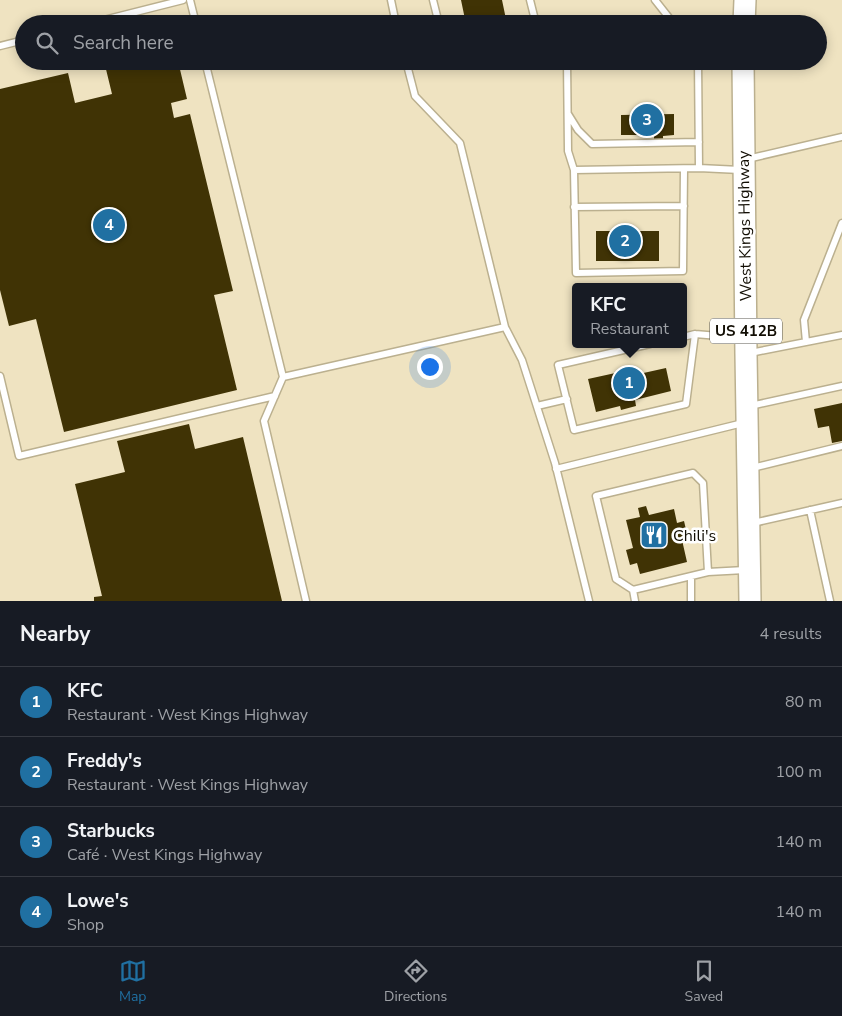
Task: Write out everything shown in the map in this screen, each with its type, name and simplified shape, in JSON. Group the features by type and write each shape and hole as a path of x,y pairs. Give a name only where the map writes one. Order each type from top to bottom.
{"main road":[{"path":"744,15 745,0"},
{"name":"West Kings Highway","path":"743,70 750,601"}],"lane":[{"path":"124,15 183,0"},
{"path":"190,0 194,15"},
{"path":"391,0 394,15"},
{"path":"434,0 437,15"},
{"path":"530,0 534,15"},
{"path":"655,0 667,15"},
{"path":"0,46 15,42"},
{"path":"207,70 283,376 264,421 306,601"},
{"path":"408,70 415,96 460,143 504,327 522,360 537,406 556,469 590,601"},
{"path":"567,70 568,151 574,170 576,273 683,271 684,169"},
{"path":"698,70 699,168"},
{"path":"567,113 578,130 592,144 699,142"},
{"path":"574,170 684,169 744,165 842,137"},
{"path":"574,207 684,206"},
{"path":"806,342 804,320 842,223"},
{"path":"283,376 504,327"},
{"path":"632,348 558,365 574,430 686,404 695,334"},
{"path":"687,336 695,334 746,346 806,342 842,335"},
{"path":"0,376 19,456 275,396"},
{"path":"556,469 842,386"},
{"path":"537,406 567,399"},
{"path":"748,468 842,446"},
{"path":"708,572 704,483 693,473 596,496 616,579 633,590 708,572 750,570"},
{"path":"749,524 842,503"},
{"path":"810,510 830,601"},
{"path":"691,576 691,601"},
{"path":"633,590 635,601"}],"building":[{"path":"461,0 502,0 505,15 464,15"},
{"path":"106,70 180,70 187,99 171,103 174,118 190,114 233,291 214,295 237,390 64,432 36,319 9,326 0,290 0,89 68,73 75,103 112,94"},
{"path":"674,114 674,135 663,136 663,139 654,139 654,135 621,135 621,115"},
{"path":"596,231 659,231 659,261 596,261"},
{"path":"666,368 671,391 635,400 636,406 621,410 620,406 596,412 588,379 629,370 630,376"},
{"path":"842,403 842,441 832,443 829,426 818,428 814,409"},
{"path":"189,424 195,449 243,437 282,601 94,601 94,597 102,596 75,484 125,472 117,441"},
{"path":"646,506 649,515 674,509 677,523 684,521 688,538 682,540 687,562 640,574 637,563 630,565 626,550 633,548 626,520 640,517 638,508"}],"place":[{"name":"Starbucks","path":"647,120"},
{"name":"Lowe's","path":"109,225"},
{"name":"Freddy's","path":"625,241"},
{"name":"KFC","path":"629,383"},
{"name":"Chili's","path":"654,535"}]}
